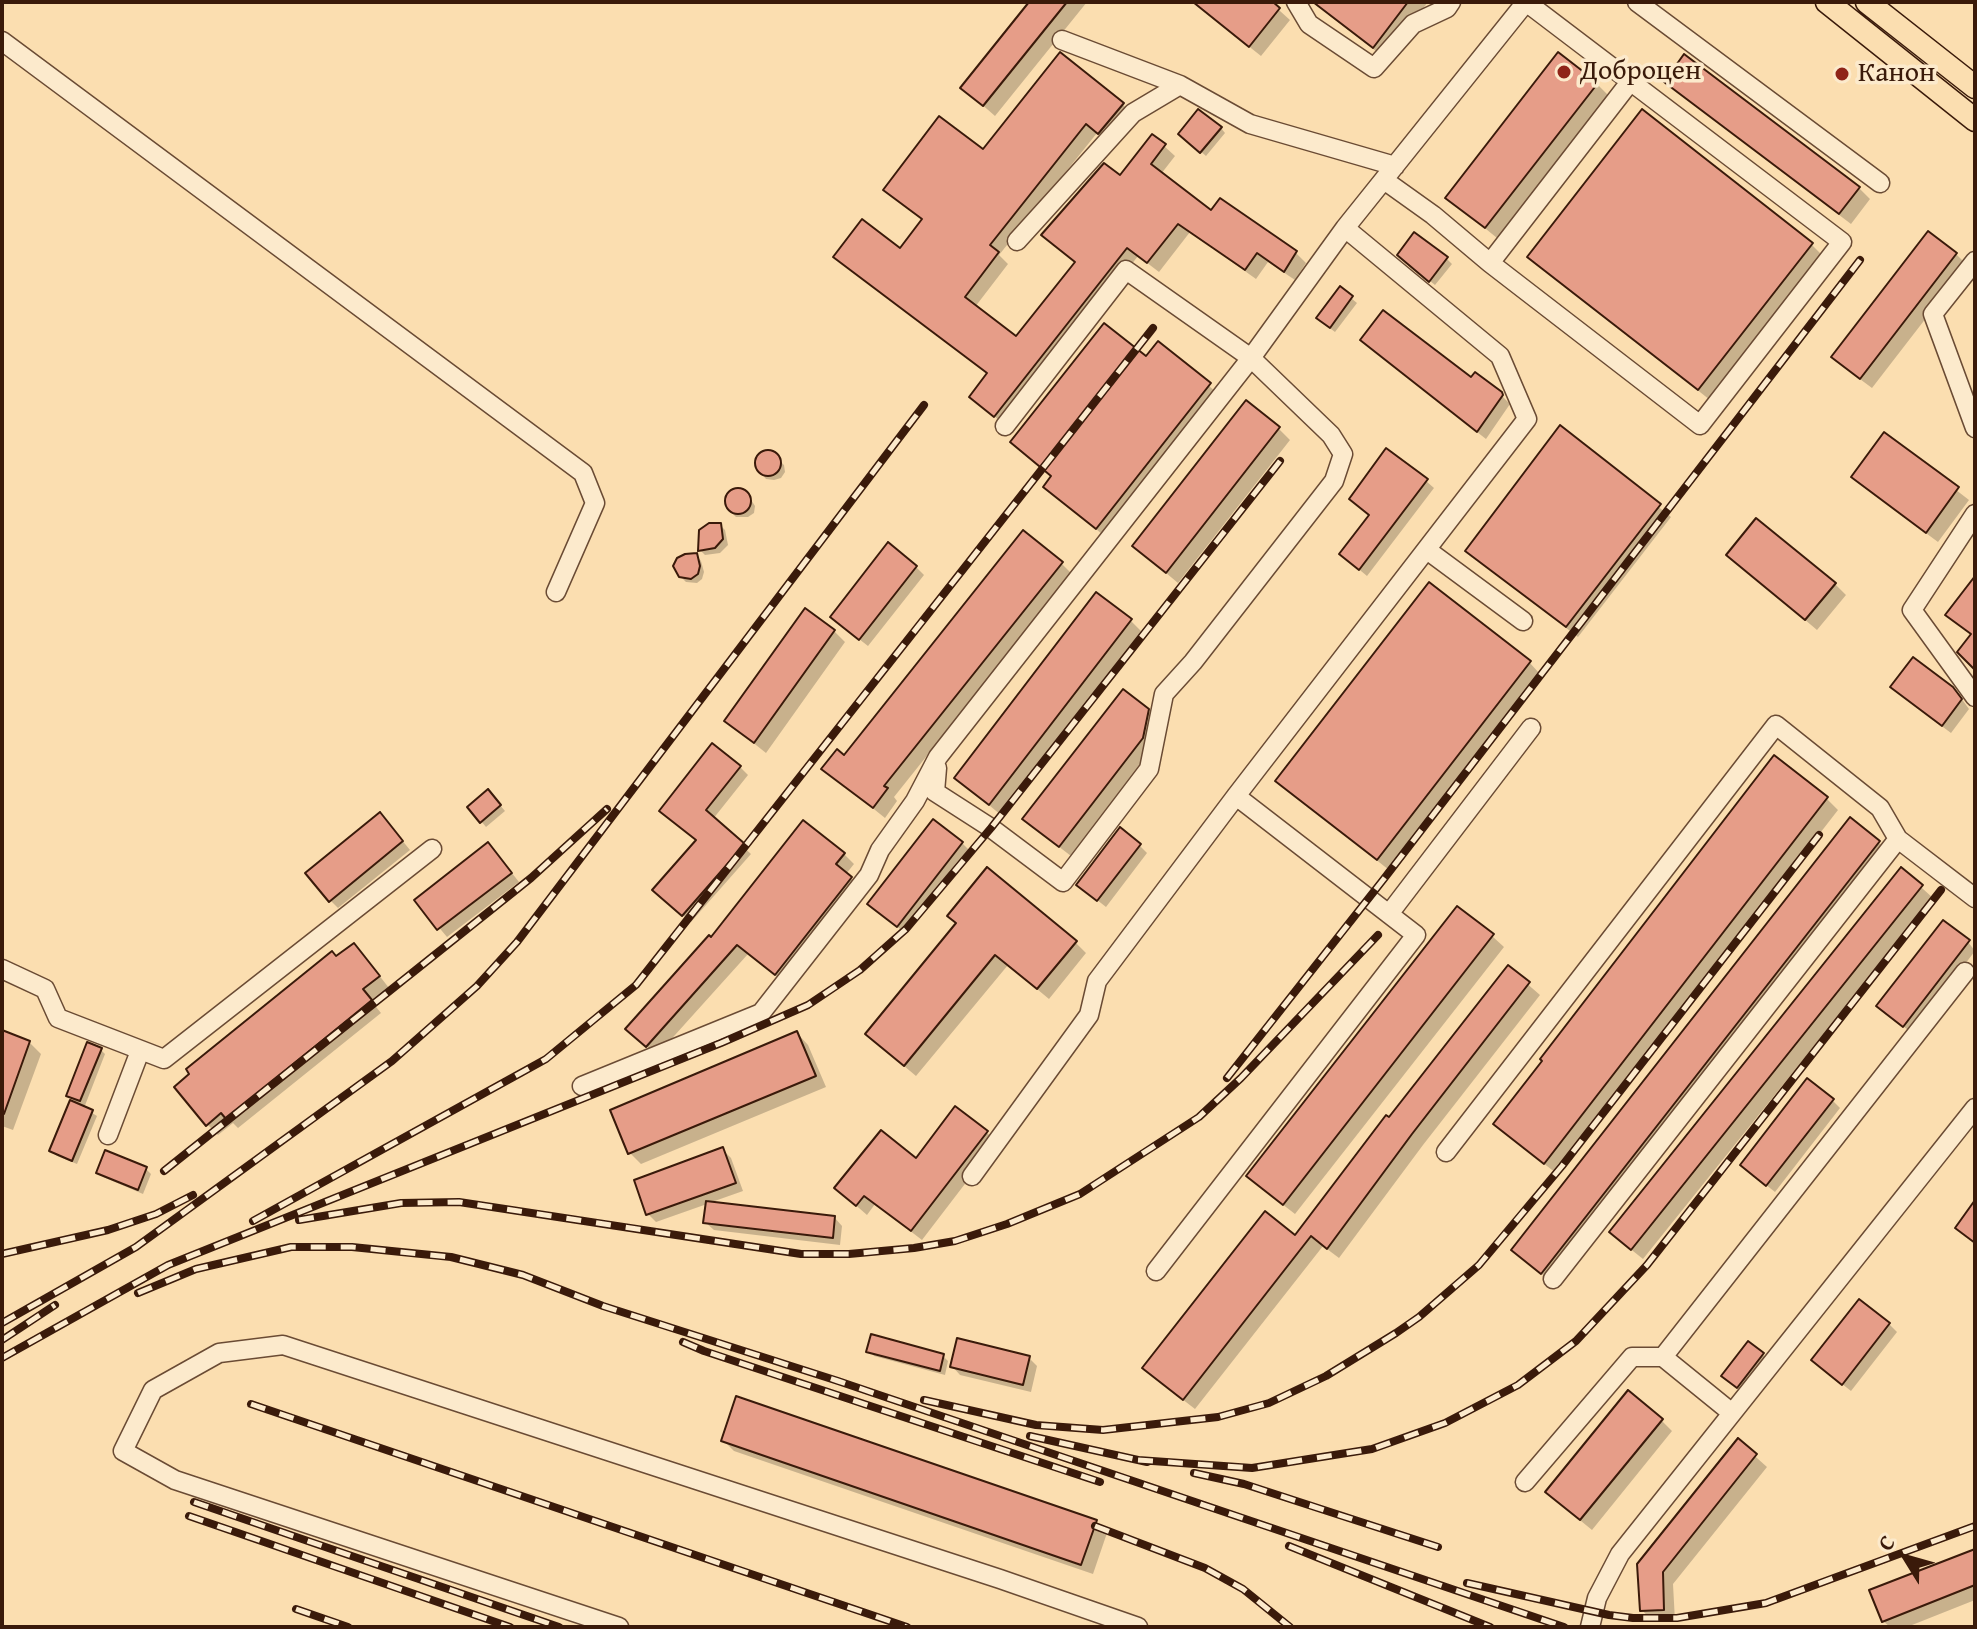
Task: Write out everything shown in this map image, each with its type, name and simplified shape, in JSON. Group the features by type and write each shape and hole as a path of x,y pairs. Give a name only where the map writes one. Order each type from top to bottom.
{"main road":[{"path":"1827,2 1975,120"},
{"path":"1867,2 1975,87"}],"street":[{"path":"1296,2 1309,24 1374,68 1413,24 1447,8 1451,2"},
{"path":"582,1086 761,1013 869,875 880,850 915,801 938,757 1251,358 1345,228 1389,173 1526,2 1842,242 1700,425 1490,263 1389,173 1250,124 1180,85 1062,40"},
{"path":"1637,2 1880,183"},
{"path":"2,41 583,473 595,503 556,592"},
{"path":"1490,263 1630,82"},
{"path":"1017,241 1133,113 1180,85"},
{"path":"972,1176 1089,1015 1097,981 1527,419 1500,356 1345,228"},
{"path":"1975,261 1933,314 1975,428"},
{"path":"938,757 935,792 991,828 1063,882 1149,769 1164,694 1193,662 1334,481 1343,454 1331,435 1251,358 1126,270 1005,426"},
{"path":"1975,514 1912,610 1975,697"},
{"path":"1427,550 1523,621"},
{"path":"1446,1152 1776,725 1880,808 1898,839 1975,898"},
{"path":"1389,914 1531,728"},
{"path":"1156,1271 1416,935 1236,796"},
{"path":"1553,1279 1898,839"},
{"path":"2,969 45,989 58,1018 164,1059 432,849"},
{"path":"1663,1357 1965,972"},
{"path":"108,1135 140,1051"},
{"path":"1590,1627 1597,1598 1620,1554 1971,1121"},
{"path":"619,1627 175,1480 123,1451 153,1390 219,1353 283,1345 1138,1627"},
{"path":"1525,1482 1632,1357 1663,1357 1732,1413"}],"building":[{"path":"1029,2 1067,2 983,106 960,88"},
{"path":"1193,2 1273,2 1280,8 1249,47"},
{"path":"1313,2 1408,2 1373,48"},
{"path":"1060,52 1124,103 1098,134 1086,124 990,245 999,252 965,297 1016,336 1075,262 1041,235 1104,163 1120,175 1152,134 1166,144 1151,164 1211,210 1220,198 1297,251 1284,272 1257,253 1245,270 1178,224 1147,263 1127,248 994,417 969,397 987,373 833,257 862,219 900,248 922,219 883,190 939,116 983,149"},
{"path":"1558,52 1598,83 1485,228 1445,198"},
{"path":"1684,54 1860,187 1839,214 1664,82"},
{"path":"1198,109 1222,127 1200,153 1178,134"},
{"path":"1642,109 1813,243 1698,390 1527,257"},
{"path":"1928,231 1957,253 1860,379 1831,357"},
{"path":"1414,232 1448,257 1429,282 1397,255"},
{"path":"1340,286 1353,296 1330,328 1316,318"},
{"path":"1383,310 1471,377 1475,372 1502,392 1503,395 1477,432 1360,340"},
{"path":"1104,323 1146,356 1158,341 1211,383 1096,529 1043,487 1051,476 1010,442"},
{"path":"1246,400 1280,427 1166,573 1132,546"},
{"path":"1560,425 1661,504 1566,627 1465,551"},
{"path":"1884,432 1959,487 1926,533 1851,477"},
{"path":"1386,448 1428,479 1359,570 1339,554 1369,515 1349,499"},
{"path":"768,450 777,454 781,463 777,472 768,476 759,472 755,463 759,454"},
{"path":"738,488 747,492 751,501 747,510 738,514 729,510 725,501 729,492"},
{"path":"1756,518 1836,583 1805,620 1726,555"},
{"path":"709,523 721,523 723,539 715,548 698,551 699,530"},
{"path":"1023,530 1063,562 884,786 888,788 873,808 821,769 837,749 844,755"},
{"path":"888,542 917,566 859,640 830,617"},
{"path":"697,553 698,574 691,579 679,577 673,566 677,558"},
{"path":"1975,576 1975,670 1957,652 1971,634 1945,615"},
{"path":"1429,582 1531,661 1377,860 1275,781"},
{"path":"1096,592 1132,619 989,805 954,778"},
{"path":"805,608 835,630 754,743 724,721"},
{"path":"1913,657 1953,687 1962,699 1942,726 1890,687"},
{"path":"1123,689 1149,709 1143,738 1059,847 1022,819"},
{"path":"712,743 741,766 706,810 745,844 682,916 652,890 696,840 659,811"},
{"path":"1774,755 1828,797 1544,1164 1493,1124"},
{"path":"488,789 501,805 480,823 467,807"},
{"path":"380,812 403,841 329,902 305,873"},
{"path":"1850,817 1880,841 1541,1274 1511,1250"},
{"path":"933,819 963,842 897,927 867,904"},
{"path":"803,820 845,853 836,864 852,877 775,975 737,945 646,1047 625,1029 709,935 711,937"},
{"path":"1120,827 1141,844 1097,901 1076,885"},
{"path":"488,842 512,873 437,930 414,900"},
{"path":"987,867 1077,941 1037,989 995,955 904,1066 865,1034 956,923 947,916"},
{"path":"1901,867 1923,885 1631,1250 1609,1232"},
{"path":"1457,906 1494,934 1283,1205 1246,1176"},
{"path":"1943,920 1970,940 1903,1027 1876,1006"},
{"path":"354,943 380,976 363,989 372,1000 226,1119 221,1113 206,1126 174,1087 189,1074 186,1069 332,951 336,956"},
{"path":"1508,965 1530,982 1327,1249 1311,1236 1183,1400 1142,1368 1265,1211 1295,1235 1386,1115 1389,1117"},
{"path":"2,1030 30,1041 4,1114 2,1114"},
{"path":"797,1031 816,1076 628,1154 610,1110"},
{"path":"87,1042 102,1048 80,1101 66,1096"},
{"path":"1807,1078 1834,1099 1766,1186 1740,1165"},
{"path":"70,1100 93,1110 72,1161 49,1151"},
{"path":"955,1106 988,1131 911,1231 864,1196 856,1206 834,1188 881,1130 916,1158"},
{"path":"723,1147 736,1183 646,1215 634,1180"},
{"path":"105,1150 147,1167 138,1190 96,1173"},
{"path":"1975,1200 1975,1243 1955,1228"},
{"path":"706,1201 835,1216 833,1238 703,1223"},
{"path":"1859,1299 1890,1323 1842,1385 1811,1360"},
{"path":"871,1334 944,1354 940,1371 866,1352"},
{"path":"957,1338 1030,1356 1023,1385 950,1367"},
{"path":"1748,1341 1764,1353 1737,1388 1721,1376"},
{"path":"1628,1390 1663,1419 1580,1520 1545,1492"},
{"path":"736,1396 1097,1520 1081,1565 721,1441"},
{"path":"1738,1438 1757,1454 1663,1572 1664,1610 1640,1611 1637,1564"},
{"path":"1975,1549 1975,1585 1882,1622 1869,1590"}],"railway":[{"path":"1227,1078 1860,260"},
{"path":"253,1221 546,1059 636,985 1153,328"},
{"path":"2,1323 136,1247 392,1061 477,986 517,942 924,405"},
{"path":"2,1358 168,1265 721,1043 808,1005 860,970 906,929 991,828 1280,461"},
{"path":"164,1171 531,878 607,809"},
{"path":"924,1400 1036,1425 1103,1430 1218,1417 1269,1403 1326,1376 1396,1333 1479,1265 1562,1166 1819,835"},
{"path":"1138,1460 1252,1468 1372,1449 1445,1423 1518,1385 1576,1341 1647,1265 1941,890"},
{"path":"299,1220 401,1203 459,1202 801,1254 849,1254 955,1241 1080,1194 1199,1117 1241,1078 1378,935"},
{"path":"2,1254 108,1230 156,1214 193,1195"},
{"path":"138,1293 196,1269 291,1247 352,1247 451,1257 523,1275 603,1306 838,1381 1564,1627"},
{"path":"2,1340 55,1305"},
{"path":"683,1342 1100,1482"},
{"path":"251,1404 907,1627"},
{"path":"1030,1436 1147,1462"},
{"path":"1194,1473 1244,1484 1438,1547"},
{"path":"194,1502 559,1627"},
{"path":"189,1516 510,1627"},
{"path":"1095,1526 1205,1568 1243,1589 1290,1627"},
{"path":"1467,1583 1609,1615 1677,1618 1766,1603 1975,1526"},
{"path":"1289,1546 1490,1627"},
{"path":"296,1609 348,1627"}],"place":[{"name":"Доброцен","path":"1564,72"},
{"name":"Канон","path":"1842,74"}]}
